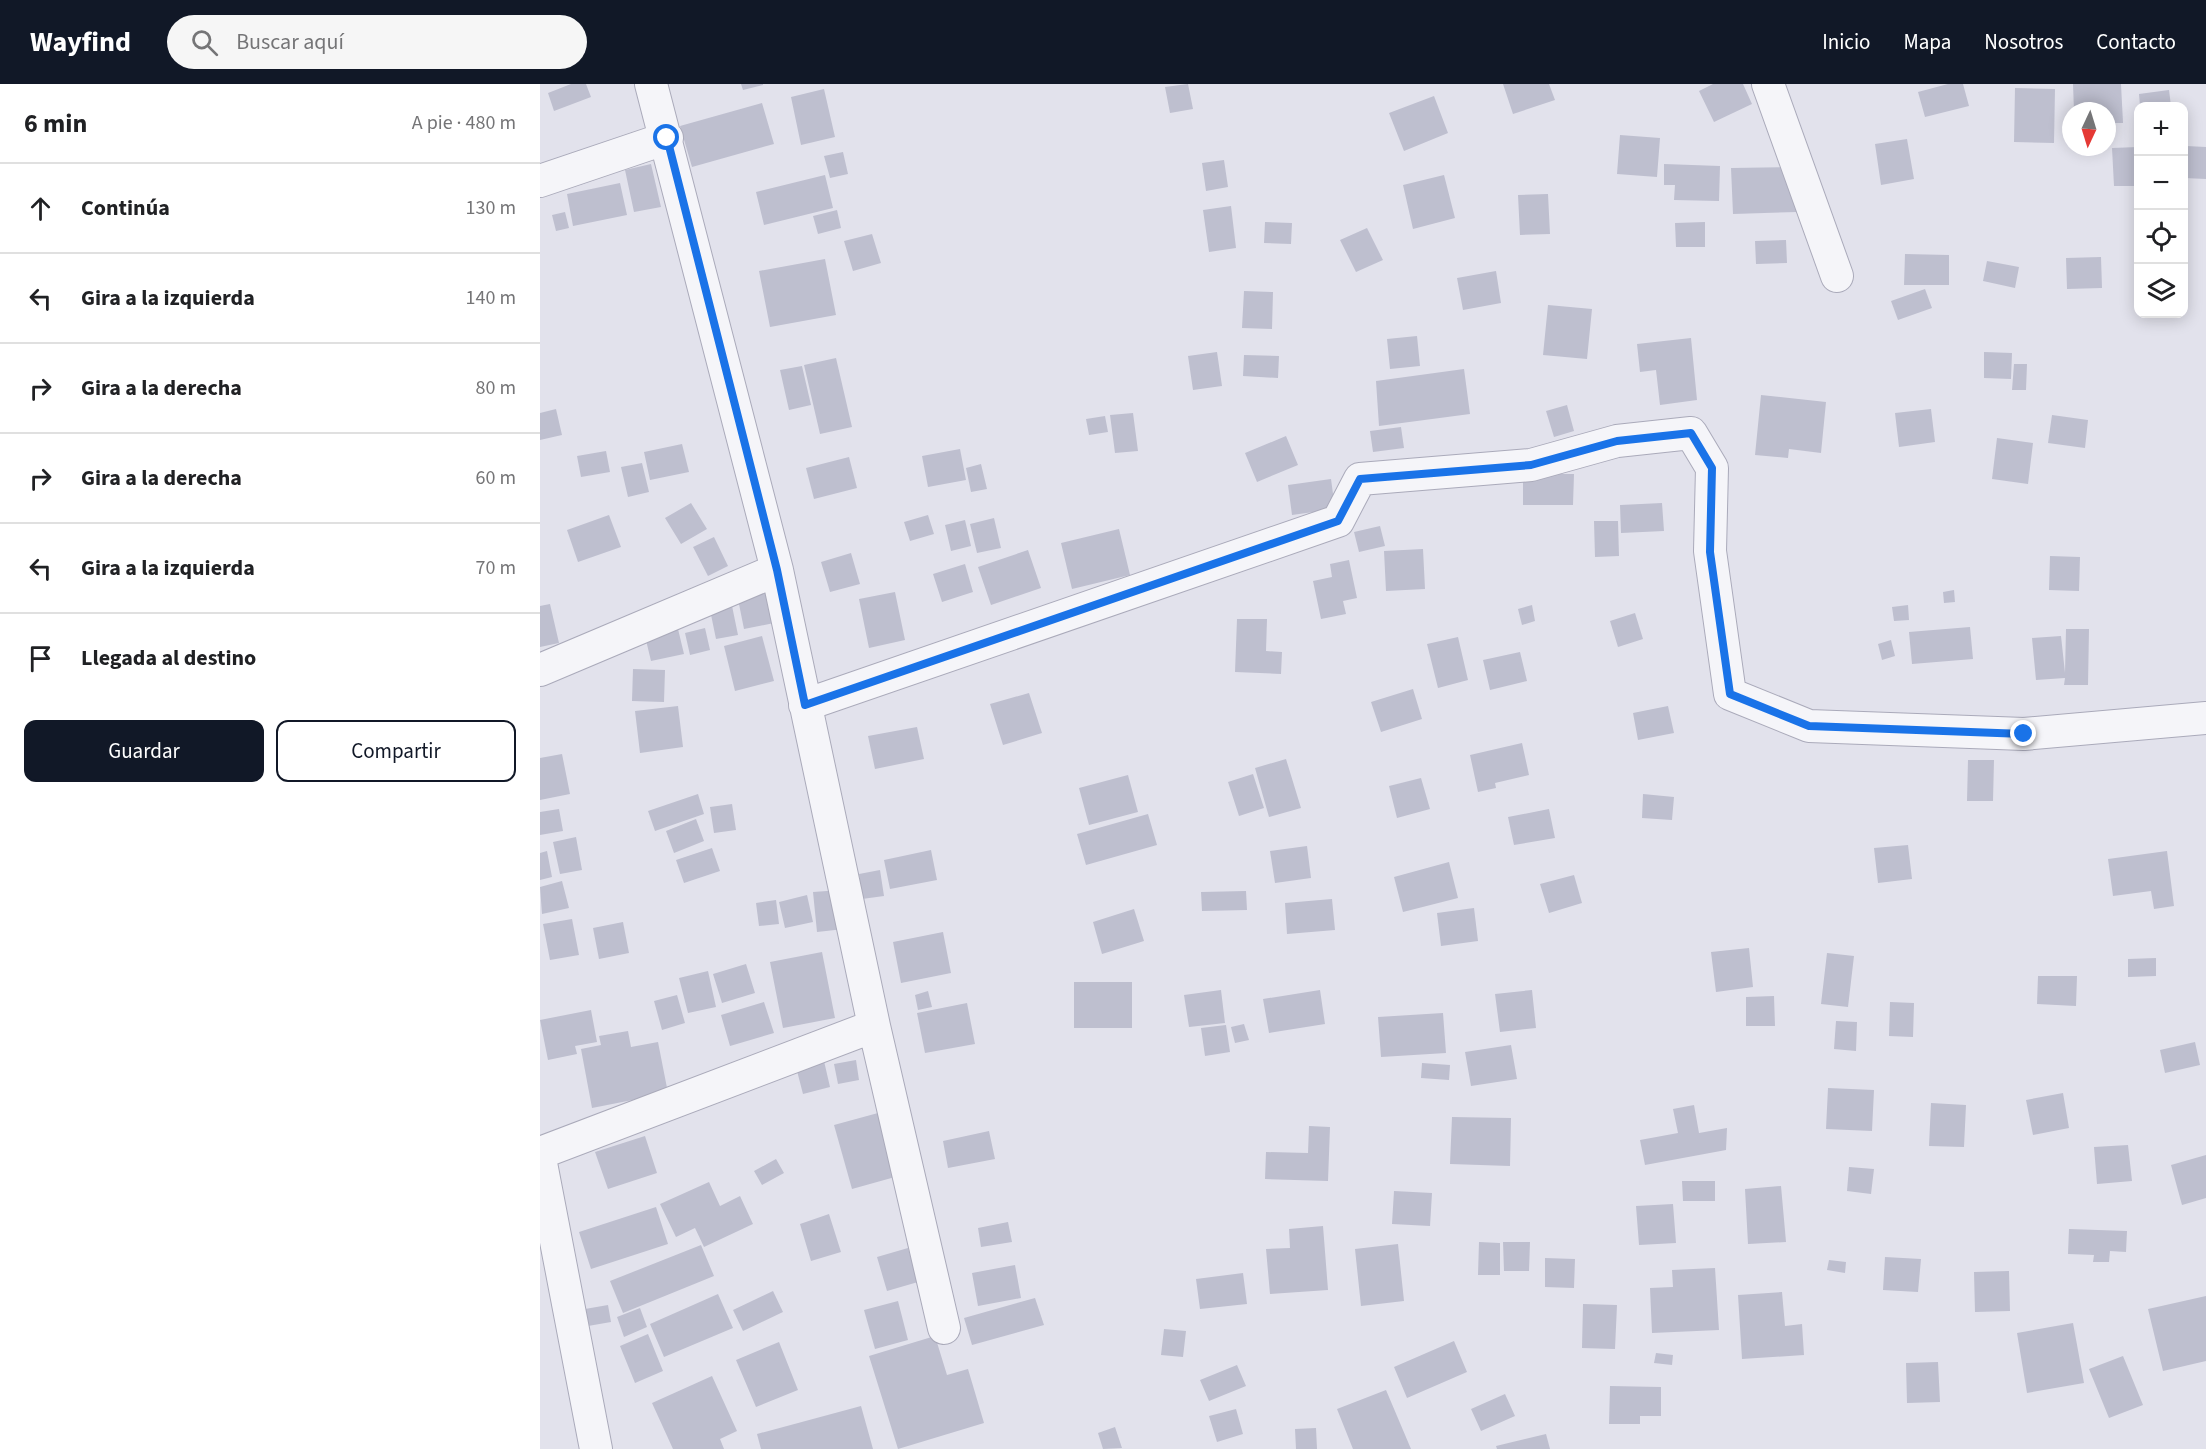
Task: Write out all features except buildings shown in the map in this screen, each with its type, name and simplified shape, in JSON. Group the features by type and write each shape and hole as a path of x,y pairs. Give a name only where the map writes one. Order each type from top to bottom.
{"street":[{"path":"651,84 667,138 777,570 874,1026 944,1328"},
{"path":"1768,84 1837,276"},
{"path":"540,181 667,138"},
{"path":"805,705 1338,521 1360,479 1531,465 1617,441 1691,433 1712,468 1710,552 1730,694 1809,726 2024,734 2206,718"},
{"path":"540,670 777,570"},
{"path":"540,1153 874,1026"},
{"path":"540,1158 596,1449"}],"route":[{"path":"667,138 777,570 805,705 1338,521 1360,479 1531,465 1617,441 1691,433 1712,468 1710,552 1730,694 1809,726 2024,734"}]}
